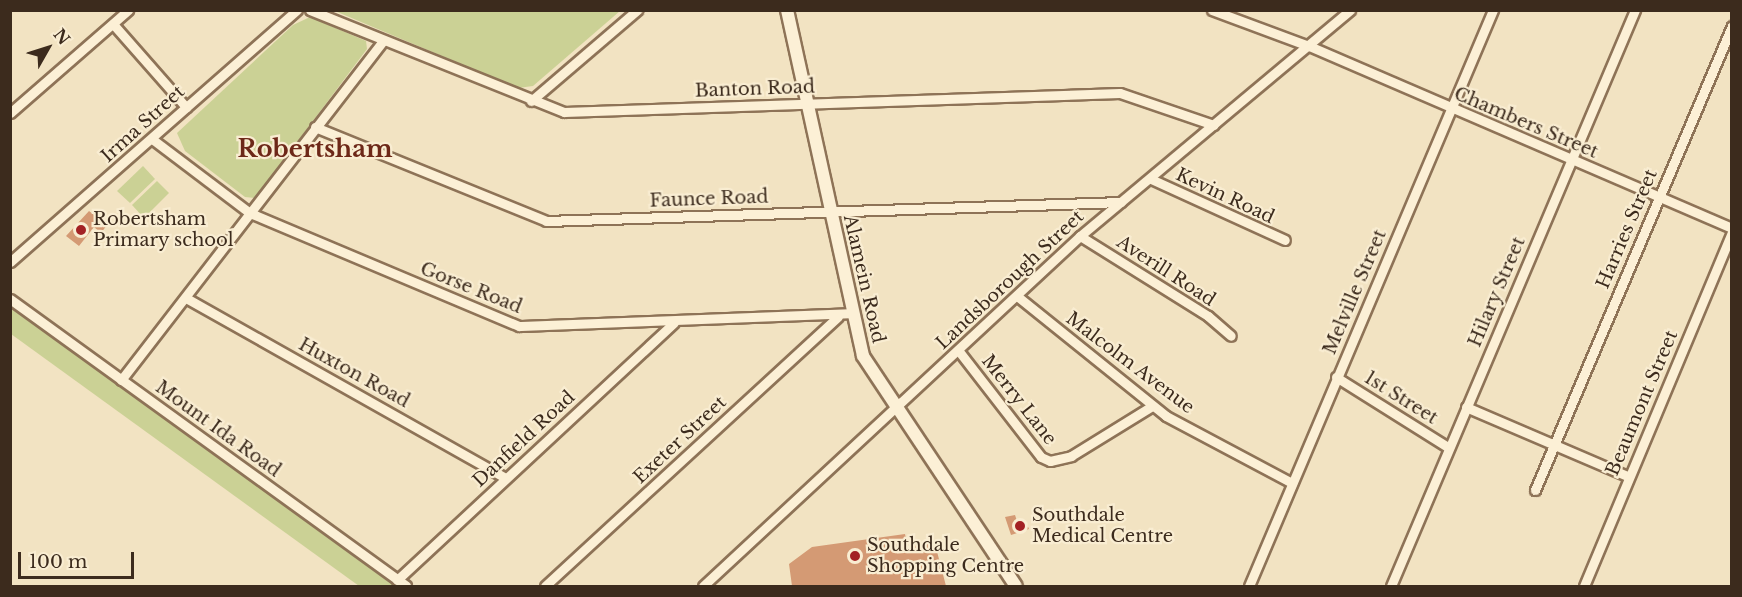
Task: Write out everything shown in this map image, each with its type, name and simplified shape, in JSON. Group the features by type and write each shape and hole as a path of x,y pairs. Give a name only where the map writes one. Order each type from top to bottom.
{"main road":[{"name":"Alamein Road","path":"787,10 851,314 863,357 1016,586"}],"street":[{"path":"10,113 128,10"},
{"name":"Irma Street","path":"10,262 297,10"},
{"name":"Banton Road","path":"310,10 531,101 576,112 1124,93 1214,125"},
{"path":"531,101 638,10"},
{"name":"Chambers Street","path":"1212,10 1310,46 1731,230"},
{"name":"Landsborough Street","path":"704,586 1080,236 1310,46 1350,10"},
{"name":"Melville Street","path":"1249,586 1493,10"},
{"name":"Hilary Street","path":"1391,586 1635,10"},
{"path":"113,24 186,107"},
{"name":"Harries Street","path":"1534,490 1731,26"},
{"path":"122,380 383,41"},
{"name":"Faunce Road","path":"315,127 546,221 1121,202"},
{"name":"Gorse Road","path":"152,139 250,213 519,326 851,314"},
{"name":"Kevin Road","path":"1151,179 1285,240"},
{"name":"Beaumont Street","path":"1584,586 1731,230"},
{"name":"Averill Road","path":"1080,236 1208,316 1232,336"},
{"name":"Malcolm Avenue","path":"1017,296 1152,406 1292,483"},
{"name":"Mount Ida Road","path":"10,298 406,586"},
{"name":"Huxton Road","path":"186,298 505,478"},
{"name":"Exeter Street","path":"545,586 838,316"},
{"name":"Danfield Road","path":"397,580 674,322"},
{"name":"Merry Lane","path":"958,350 1041,457 1050,461 1071,456 1152,406"},
{"name":"1st Street","path":"1336,377 1449,448"},
{"path":"1466,407 1629,477"}],"green space":[{"path":"335,11 620,11 533,86 518,88"},
{"path":"310,17 366,41 367,49 255,198 245,197 185,151 177,133 293,25"},
{"path":"143,166 155,179 130,203 117,191"},
{"path":"157,181 169,193 144,218 132,205"},
{"path":"10,306 395,586 359,586 11,334"}],"building":[{"name":"Robertsham Primary school","path":"89,211 107,225 101,233 94,227 79,246 66,236"},
{"name":"Southdale Medical Centre","path":"1015,515 1018,524 1026,522 1029,529 1011,535 1005,517"},
{"name":"Southdale Shopping Centre","path":"905,534 908,548 934,540 946,586 792,586 789,564 812,547"}],"place":[{"name":"Robertsham Primary school","path":"81,230"},
{"name":"Southdale Medical Centre","path":"1020,526"},
{"name":"Southdale Shopping Centre","path":"855,556"}],"district":[{"name":"Robertsham","path":"315,149"}]}
